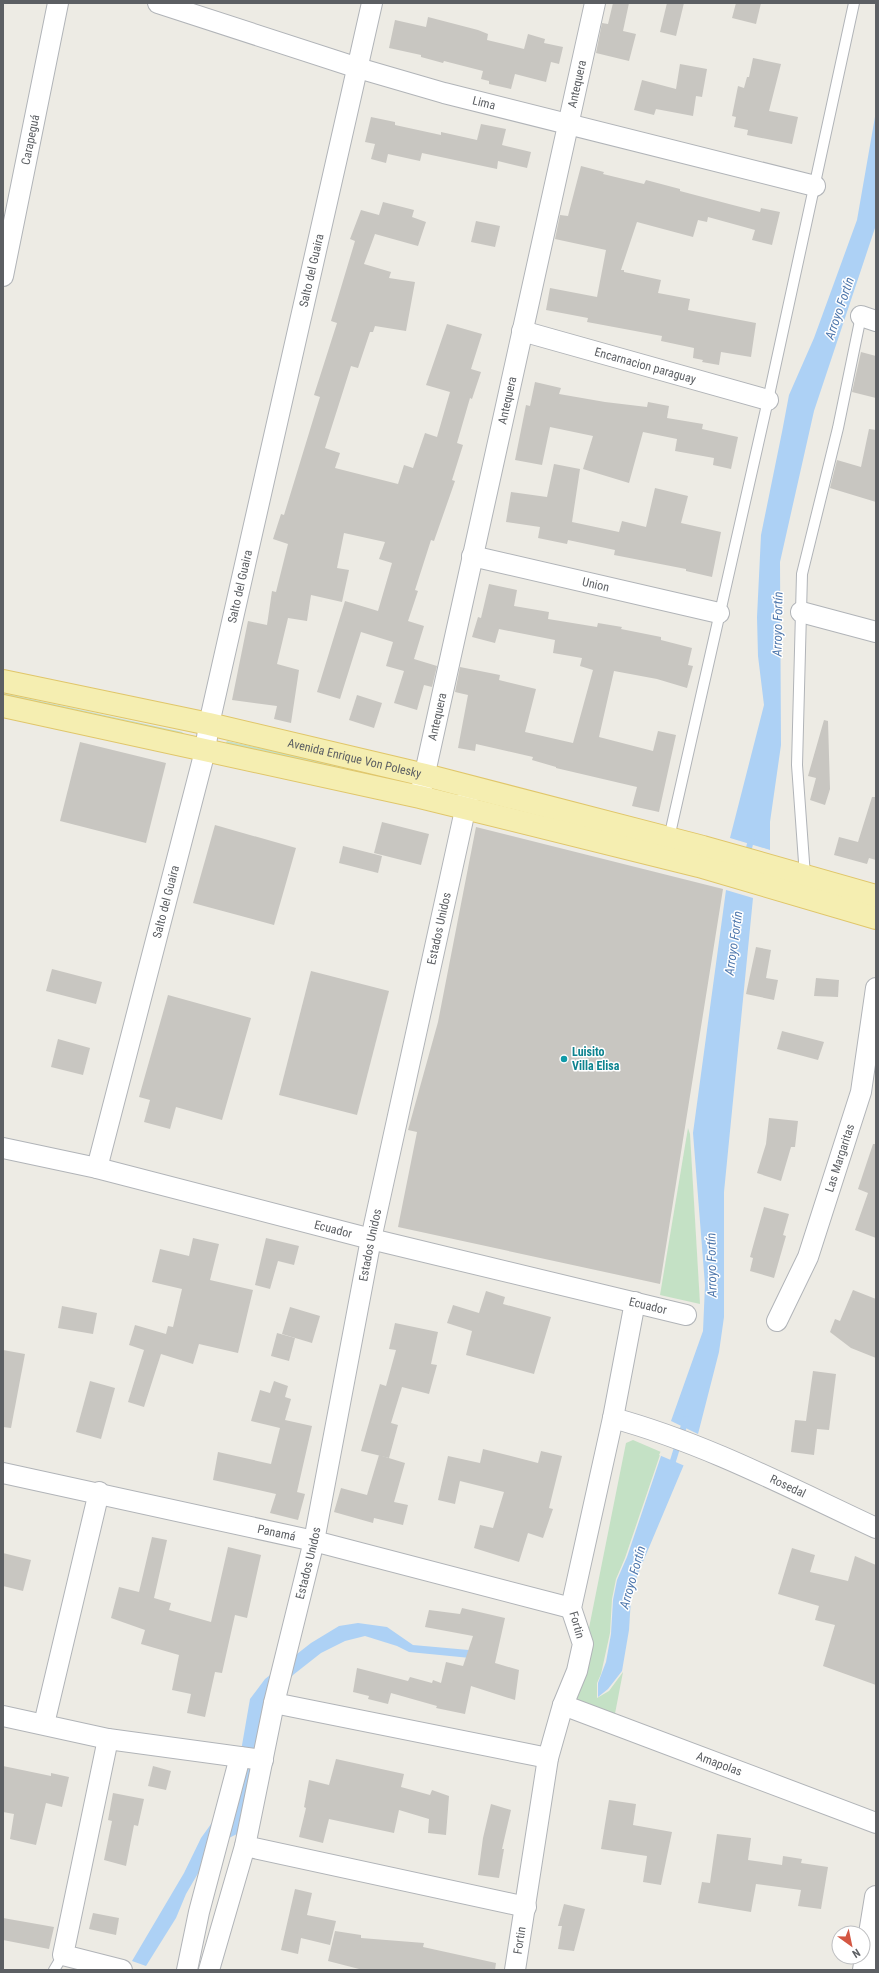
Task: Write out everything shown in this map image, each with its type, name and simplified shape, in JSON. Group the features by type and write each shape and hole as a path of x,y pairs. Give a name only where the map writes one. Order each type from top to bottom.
{"main road":[{"name":"Avenida Enrique Von Polesky","path":"3,681 209,724 425,775 669,838 701,856"},
{"name":"Avenida Enrique Von Polesky","path":"3,706 420,797 466,809 701,856"},
{"path":"701,856 792,879 876,896"},
{"path":"792,879 876,918"}],"street":[{"name":"Carapeguá","path":"3,276 58,3"},
{"name":"Lima","path":"158,3 358,68 444,93 815,186"},
{"name":"Salto del Guaira","path":"97,1168 205,751 209,724 372,3"},
{"name":"Antequera","path":"420,797 595,3"},
{"name":"Encarnacion paraguay","path":"522,331 768,400"},
{"name":"Union","path":"472,556 720,613"},
{"path":"801,612 876,632"},
{"name":"Estados Unidos","path":"209,1970 245,1846 274,1704 314,1541 371,1239 470,787"},
{"name":"Las Margaritas","path":"777,1321 808,1257 861,1092 876,988"},
{"name":"Ecuador","path":"3,1148 97,1168 371,1239 686,1315"},
{"name":"Fortin","path":"515,1970 548,1758 563,1705 577,1671 582,1644 571,1608 613,1418 635,1302"},
{"name":"Rosedal","path":"613,1418 655,1429 699,1447 744,1466 876,1528"},
{"name":"Panamá","path":"3,1473 99,1492 314,1541 571,1608"},
{"path":"44,1724 99,1492"},
{"path":"274,1704 548,1758"},
{"name":"Amapolas","path":"563,1705 876,1823"},
{"path":"3,1716 108,1738 263,1760"},
{"path":"108,1738 58,1962 122,1970"},
{"path":"187,1970 199,1912 240,1757"},
{"path":"245,1846 526,1907"},
{"path":"864,1970 876,1897"}],"lane":[{"path":"669,838 768,400 854,3"},
{"path":"792,879 797,765 802,574 838,428 868,319"}],"green space":[{"path":"3,693 182,732 184,734 3,697"},
{"path":"227,741 387,775 389,777 386,779 225,744"},
{"path":"688,1128 690,1134 700,1304 660,1295"},
{"path":"633,1440 661,1452 625,1558 616,1579 612,1599 610,1633 601,1674 597,1683 597,1698 609,1691 623,1672 613,1724 573,1708 626,1443"}],"water":[{"path":"876,111 876,225 814,411 780,562 781,745 770,822 770,850 730,838 764,705 758,656 757,617 761,535 789,395 814,338 857,220"},
{"path":"726,890 753,898 724,1192 724,1317 719,1352 698,1434 671,1421 703,1331 705,1285 693,1133"},
{"path":"662,1453 685,1462 637,1576 631,1598 629,1630 622,1671 608,1689 598,1697 598,1683 606,1662 611,1634 613,1600 617,1580 627,1557"},
{"path":"358,1623 387,1627 413,1645 491,1652 491,1660 409,1652 397,1646 365,1636 345,1641 321,1653 293,1675 272,1700 243,1831 223,1841 204,1863 186,1894 176,1918 146,1966 132,1961 184,1873 201,1838 211,1824 232,1803 250,1699 265,1679 311,1643 339,1626"}],"pier":[{"path":"728,838 772,851 769,852 730,840"},
{"path":"661,1451 686,1460 685,1466 659,1455"}],"building":[{"path":"613,3 629,3 623,31 636,34 629,61 596,53 602,23 608,24"},
{"path":"667,3 684,3 676,36 660,32"},
{"path":"736,3 761,3 756,24 732,18"},
{"path":"428,17 478,30 488,34 487,40 524,49 528,34 545,39 544,43 563,47 559,64 551,62 546,82 515,74 511,89 489,84 489,81 481,79 483,71 444,61 443,63 421,57 421,55 389,48 395,20 426,27"},
{"path":"753,58 781,64 769,111 798,117 792,144 747,135 748,130 734,127 736,117 732,116 738,86 744,88 747,77 749,77"},
{"path":"680,64 707,69 702,97 696,96 693,116 656,109 654,115 634,110 642,80 676,89"},
{"path":"371,117 395,122 395,125 441,135 441,132 477,140 481,124 506,129 502,145 531,152 527,168 498,161 497,169 422,153 420,161 388,154 386,163 371,159 375,144 365,142"},
{"path":"581,166 604,172 603,174 644,184 646,180 680,189 680,191 760,212 761,208 780,212 772,245 752,240 755,230 708,217 707,222 698,220 693,237 637,222 621,270 624,270 624,272 661,280 658,293 690,299 688,310 756,323 751,357 721,352 719,365 702,362 703,360 693,358 694,348 661,341 662,336 587,322 588,318 546,310 550,288 597,297 606,250 555,239 560,215 568,216"},
{"path":"383,202 414,210 412,217 426,222 418,246 375,234 364,264 391,272 389,278 415,282 406,331 375,326 373,332 370,332 358,368 351,366 325,448 340,453 335,468 398,484 404,465 413,468 425,433 437,437 450,392 426,385 447,324 482,334 471,369 481,372 472,399 470,398 457,443 463,445 452,480 455,481 434,541 431,540 415,590 418,591 408,621 424,626 414,659 437,666 432,687 424,685 417,710 394,703 404,671 386,666 393,642 361,632 340,699 317,692 345,601 378,611 392,563 379,559 385,542 344,533 337,568 349,570 342,602 311,595 307,621 288,618 277,664 299,670 291,723 274,719 277,706 232,700 248,621 267,625 272,591 276,592 288,544 273,539 281,514 284,515 320,397 314,395 337,323 331,321 355,241 350,239 361,210 379,215"},
{"path":"476,221 500,226 495,247 471,242"},
{"path":"861,352 876,356 876,398 852,392"},
{"path":"535,382 561,388 559,394 647,407 648,402 669,406 667,418 703,424 702,429 738,437 731,469 713,465 714,458 675,451 677,439 643,432 629,483 583,469 593,436 550,427 542,465 515,460 526,405 530,406"},
{"path":"869,429 876,430 876,502 830,488 837,460 861,467"},
{"path":"554,464 580,469 572,522 619,532 622,521 646,527 655,488 688,496 681,523 721,532 712,577 686,571 686,569 614,555 615,550 568,540 567,544 538,538 540,527 506,522 511,492 547,497"},
{"path":"489,584 517,590 514,606 549,612 548,619 597,627 598,623 622,627 621,629 661,637 661,640 692,648 688,665 693,666 687,688 657,679 614,671 599,737 653,751 658,731 676,735 659,812 632,806 637,787 556,768 532,760 533,757 476,744 475,751 458,748 468,695 455,692 460,667 500,675 499,680 536,689 525,732 573,743 593,670 580,666 582,658 553,653 555,640 499,629 495,643 472,637 478,617 481,618"},
{"path":"357,695 382,703 374,728 349,720"},
{"path":"824,720 828,721 830,789 825,805 810,800 816,778 808,776"},
{"path":"80,742 166,763 146,843 60,821"},
{"path":"872,797 876,797 876,860 869,858 867,864 834,855 839,837 858,842"},
{"path":"382,822 429,834 421,865 374,853"},
{"path":"215,825 296,848 274,925 193,903"},
{"name":"Luisito Villa Elisa","path":"476,827 723,889 660,1284 398,1227 417,1132 408,1130 438,1022"},
{"path":"343,846 382,856 378,873 339,863"},
{"path":"756,947 771,950 766,978 778,980 774,1000 746,994"},
{"path":"52,969 102,982 96,1004 46,991"},
{"path":"311,971 389,991 357,1115 279,1095"},
{"path":"816,978 839,980 838,997 814,996"},
{"path":"168,995 251,1018 222,1120 176,1107 170,1129 144,1122 150,1100 139,1097"},
{"path":"782,1031 824,1042 818,1060 777,1049"},
{"path":"58,1039 90,1048 83,1075 51,1067"},
{"path":"769,1118 798,1121 795,1147 791,1147 781,1181 757,1173 766,1144"},
{"path":"873,1144 876,1144 876,1238 855,1230 868,1193 858,1189"},
{"path":"764,1207 789,1214 783,1235 786,1236 774,1278 750,1271 753,1258 750,1257"},
{"path":"193,1238 219,1244 210,1280 253,1290 238,1353 199,1344 193,1364 161,1354 144,1407 128,1402 144,1350 129,1345 135,1325 166,1334 168,1326 173,1327 182,1289 152,1282 160,1249 189,1256"},
{"path":"266,1238 299,1246 294,1265 278,1261 270,1289 255,1285"},
{"path":"853,1290 876,1299 876,1358 851,1348 830,1332 835,1319 840,1321"},
{"path":"486,1291 505,1297 503,1304 551,1317 534,1374 466,1355 472,1331 447,1323 453,1305 479,1313"},
{"path":"62,1306 97,1313 93,1334 58,1328"},
{"path":"290,1307 320,1316 312,1343 282,1334"},
{"path":"395,1323 438,1332 431,1364 437,1365 429,1394 402,1387 391,1423 398,1425 389,1458 361,1451 380,1384 386,1386 396,1350 389,1349"},
{"path":"277,1333 295,1338 289,1361 271,1356"},
{"path":"3,1350 25,1354 11,1428 3,1427"},
{"path":"813,1371 836,1374 829,1430 817,1429 814,1455 791,1452 795,1420 806,1421"},
{"path":"90,1381 115,1388 101,1439 76,1432"},
{"path":"274,1381 288,1386 285,1397 291,1399 285,1420 312,1426 297,1492 305,1494 298,1520 270,1513 276,1494 213,1480 218,1452 271,1464 280,1428 251,1421 260,1390 270,1393"},
{"path":"483,1449 538,1463 541,1451 562,1456 549,1508 553,1509 543,1538 528,1533 519,1562 474,1548 480,1525 493,1528 504,1492 460,1481 455,1504 438,1500 448,1456 480,1463"},
{"path":"379,1455 405,1463 394,1502 408,1505 403,1525 374,1518 373,1523 334,1512 341,1488 367,1495"},
{"path":"152,1537 167,1540 154,1598 171,1603 169,1610 211,1622 228,1547 261,1555 247,1618 235,1615 222,1673 215,1672 205,1717 187,1713 191,1694 172,1690 179,1655 141,1644 145,1630 111,1618 119,1587 139,1592"},
{"path":"792,1548 815,1555 810,1572 848,1581 855,1556 876,1565 876,1685 823,1666 835,1625 815,1620 819,1606 778,1594"},
{"path":"3,1553 31,1560 23,1591 3,1586"},
{"path":"462,1608 505,1618 495,1663 519,1670 515,1700 471,1686 465,1714 436,1708 437,1706 391,1693 388,1704 368,1699 369,1696 353,1692 357,1668 408,1681 410,1677 432,1683 433,1680 441,1683 446,1662 463,1666 473,1636 425,1627 429,1610 460,1614"},
{"path":"336,1759 404,1774 401,1787 430,1795 432,1790 449,1796 446,1835 428,1833 429,1819 399,1810 394,1833 329,1819 323,1843 299,1837 306,1808 304,1807 309,1780 329,1785"},
{"path":"3,1766 51,1776 51,1773 69,1777 62,1807 46,1803 36,1845 10,1839 14,1814 3,1812"},
{"path":"153,1766 171,1771 166,1790 148,1786"},
{"path":"113,1793 144,1799 138,1826 134,1825 126,1866 104,1860 112,1821 108,1820"},
{"path":"609,1800 636,1804 633,1825 672,1832 661,1885 643,1882 647,1856 601,1849"},
{"path":"491,1804 511,1810 502,1849 504,1849 499,1878 478,1875 483,1838"},
{"path":"717,1834 751,1838 748,1860 782,1865 783,1856 802,1859 801,1863 828,1867 821,1909 798,1906 801,1890 756,1884 751,1912 698,1903 702,1882 710,1883"},
{"path":"295,1889 312,1893 307,1915 336,1921 330,1945 301,1938 298,1954 281,1950"},
{"path":"564,1904 585,1909 574,1951 558,1949 562,1926 558,1926"},
{"path":"93,1913 119,1918 116,1935 89,1929"},
{"path":"3,1918 54,1927 49,1949 3,1940"},
{"path":"335,1931 361,1935 361,1938 424,1943 423,1947 496,1963 495,1970 363,1970 328,1961"}],"waterway":[{"name":"Arroyo Fortín","path":"747,856 752,836"},
{"name":"Arroyo Fortín","path":"672,1464 686,1419"}],"place":[{"name":"Luisito Villa Elisa","path":"564,1059"}]}
